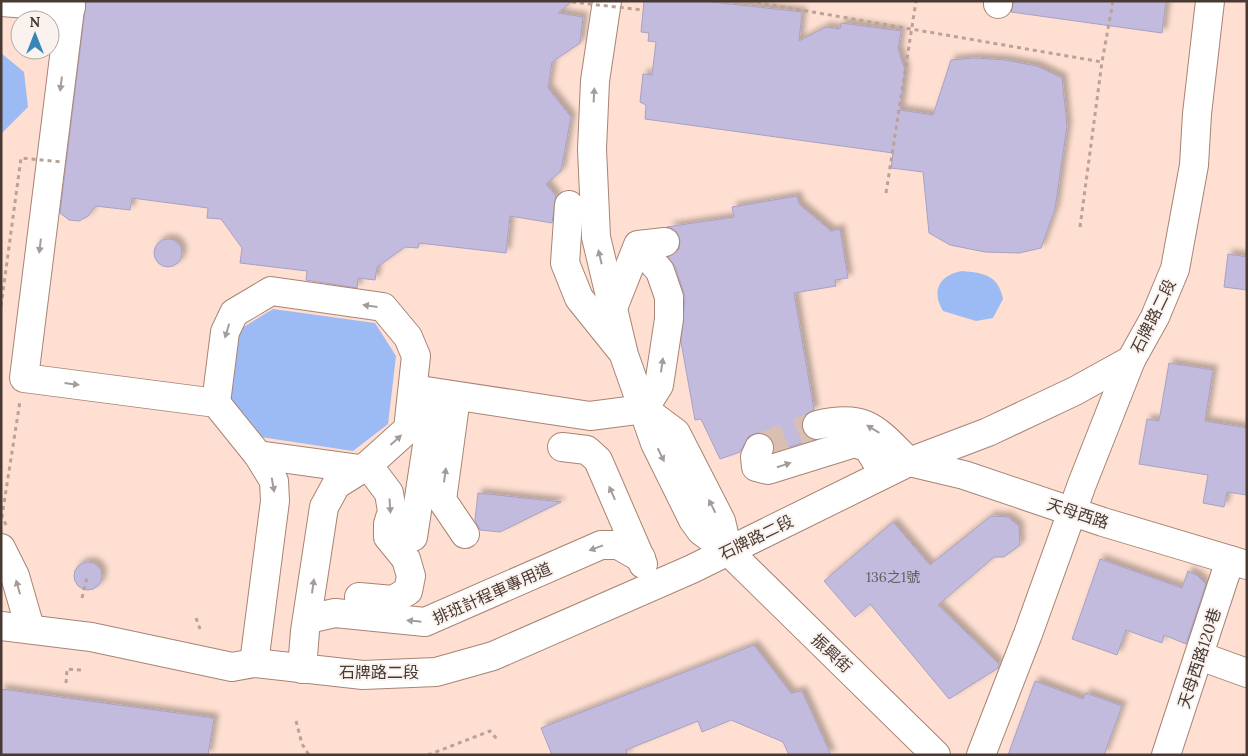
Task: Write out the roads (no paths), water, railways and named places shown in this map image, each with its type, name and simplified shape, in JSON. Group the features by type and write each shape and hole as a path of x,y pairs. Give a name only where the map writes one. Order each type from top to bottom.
{"street":[{"path":"607,1 595,81 592,149 596,237 624,355 644,409 676,433 721,521 728,551"},
{"name":"石牌路二段","path":"1,626 92,637 232,667 254,663 363,675 436,672 493,656 728,551 909,462 988,432 1075,391 1131,360 1155,317 1175,270 1194,165 1197,114 1210,1"},
{"path":"1,2 71,4 24,378 216,403 258,455 274,481 275,501 254,663"},
{"path":"569,205 566,262 579,298 624,355"},
{"path":"613,308 638,245 656,249 660,271 669,297 669,319 659,384 644,409"},
{"path":"216,403 225,332 234,313 271,291 382,308 408,337 435,393 442,500 465,534"},
{"path":"981,755 1028,634 1072,511 1131,360"},
{"path":"435,393 590,416 644,409"},
{"path":"302,669 324,507 336,485 364,467 408,429 435,393"},
{"path":"413,537 435,393"},
{"path":"817,425 855,420 876,430 909,462"},
{"path":"759,448 755,457 756,468 768,470 855,443 868,448 884,474"},
{"path":"562,447 587,450 598,460 652,586"},
{"path":"258,455 364,467 388,493 392,511 388,524 388,537 406,559 411,576 408,591 394,600 350,596"},
{"name":"天母西路","path":"909,462 964,475 1072,511 1239,562"},
{"path":"6,540 30,628"},
{"name":"排班計程車專用道","path":"308,619 335,613 425,622 601,545 618,545 641,558"},
{"name":"振興街","path":"728,551 936,755"},
{"name":"天母西路120巷","path":"1166,755 1200,656 1239,562"},
{"path":"1200,656 1247,674"}],"water":[{"path":"1,53 24,72 28,107 1,134"},
{"path":"962,271 983,274 994,280 998,285 1003,299 993,318 976,321 943,311 939,304 939,285 948,276"},
{"path":"273,309 375,323 396,356 388,424 353,451 254,436 229,401 237,331"}],"tunnel":[{"path":"759,448 817,425"}]}
